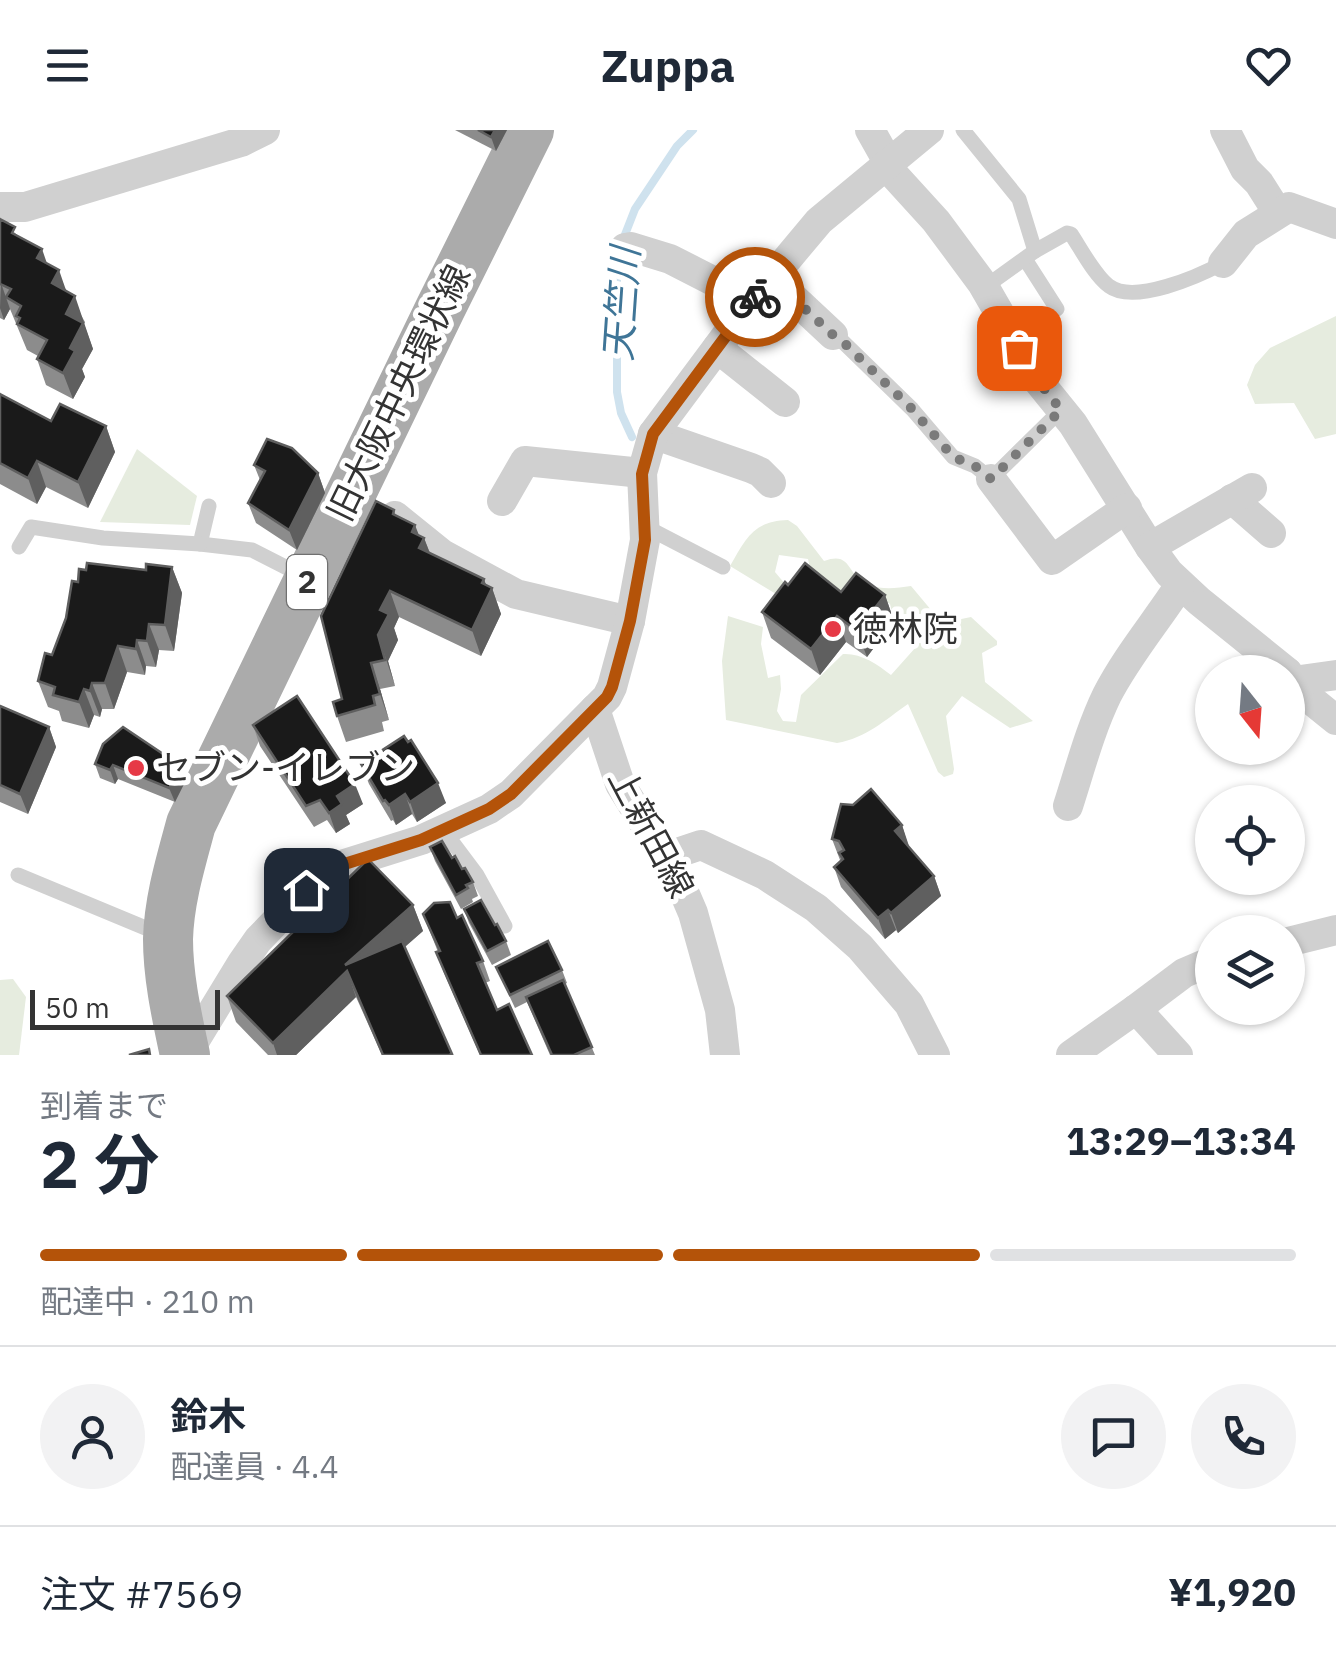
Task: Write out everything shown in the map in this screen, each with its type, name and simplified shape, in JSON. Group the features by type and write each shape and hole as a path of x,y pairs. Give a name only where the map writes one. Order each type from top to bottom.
{"main road":[{"name":"旧大阪中央環状線","path":"185,1055 173,998 168,938 174,888 191,824 529,130"}],"street":[{"path":"0,207 25,207 241,142 265,130"},
{"path":"870,130 886,164 985,287 1039,382 1073,424 1150,547 1180,585 1265,655"},
{"path":"185,1055 258,940 306,890 338,866 444,831 489,809 511,794 607,697 630,621 645,540 642,474 653,434 819,221 930,130"},
{"path":"1224,130 1245,169 1259,182 1278,214"},
{"path":"1223,263 1246,234 1290,207 1336,224"},
{"path":"625,248 762,290 833,335"},
{"path":"717,348 785,402"},
{"path":"653,434 752,468 771,483"},
{"path":"502,501 525,461 642,474"},
{"path":"991,479 1052,560 1126,508"},
{"path":"1150,547 1242,494 1271,534"},
{"path":"394,516 442,554 516,594 630,621"},
{"path":"1068,806 1107,696 1180,585"},
{"path":"1305,675 1336,675"},
{"path":"1305,695 1336,720"},
{"name":"上新田線","path":"596,708 620,784 685,892 700,932 720,1010 724,1055"},
{"path":"665,857 702,845 765,876 816,908 860,947 909,1004 935,1055"},
{"path":"1305,938 1336,930"},
{"path":"1071,1055 1195,969"},
{"path":"1136,1009 1178,1055"}],"lane":[{"path":"963,130 1019,199 1030,255 1058,309"},
{"path":"985,287 1063,234 1071,234 1108,286 1117,291 1130,293 1179,284 1223,263"},
{"path":"833,335 912,409 953,457 975,466 991,479 1061,410"},
{"path":"200,544 209,506"},
{"path":"644,526 723,567"},
{"path":"19,547 31,528 103,538 200,544 252,550 308,578"},
{"path":"444,831 476,875 504,926"},
{"path":"18,875 168,938"}],"shaded area":[{"path":"1336,316 1336,434 1315,439 1294,403 1255,404 1247,385 1255,365 1270,348"},
{"path":"137,449 197,496 190,525 100,522"},
{"path":"788,520 824,561 840,559 869,585 911,586 942,623 971,617 997,641 997,645 982,653 985,682 1033,721 1010,728 962,696 946,716 954,769 953,774 944,777 938,772 908,704 866,733 837,743 726,720 722,661 728,616 763,627 761,644 768,678 780,675 777,711 783,721 796,722 801,695 843,654 862,657 891,675 916,647 896,629 890,604 876,596 847,599 813,582 808,559 779,555 775,572 791,591 776,594 730,566 758,528"},
{"path":"13,979 26,997 19,1055 0,1055 0,980"}],"building":[{"path":"0,219 15,227 12,233 42,249 37,258 59,270 52,283 75,296 66,314 83,323 63,373 37,359 47,340 17,324 21,306 6,297 11,289 0,284"},
{"path":"0,394 51,421 60,404 106,426 78,482 37,461 28,478 0,463"},
{"path":"267,439 292,448 318,473 289,530 248,503 265,471 254,465"},
{"path":"376,501 415,525 412,532 424,538 419,548 484,579 482,583 492,588 472,630 390,591 380,610 389,614 378,635 385,660 371,663 380,694 373,696 375,705 337,716 333,702 342,699 321,616"},
{"path":"87,563 146,570 146,564 172,567 165,625 149,624 147,641 137,640 136,649 118,646 105,683 92,683 90,691 84,689 79,702 53,695 55,687 38,681 45,653 52,655 66,618 72,581 78,582 79,569 86,570"},
{"path":"805,563 841,592 856,573 885,595 857,631 837,616 811,649 762,612"},
{"path":"297,696 355,784 337,796 342,804 329,813 320,800 306,806 253,725"},
{"path":"0,706 49,727 20,794 0,785"},
{"path":"123,727 181,766 169,788 113,765 110,770 95,764 103,744"},
{"path":"404,736 408,742 411,740 438,783 410,802 405,794 389,805 361,764"},
{"path":"871,789 902,825 895,831 934,876 891,913 888,910 878,918 834,867 843,859 839,853 844,850 839,841 832,839 841,804 853,805"},
{"path":"442,841 473,882 456,895 430,847"},
{"path":"368,859 413,905 345,965 402,941 452,1054 383,1055 347,971 273,1043 227,996"},
{"path":"481,900 506,941 487,951 464,909"},
{"path":"450,902 457,918 462,915 483,961 477,963 497,1010 509,1004 532,1055 481,1055 423,914 434,903"},
{"path":"548,941 562,970 510,995 496,967"},
{"path":"563,980 592,1047 574,1055 552,1055 526,997"},
{"path":"149,1049 150,1055 129,1055"}],"waterway":[{"name":"天竺川","path":"632,437 617,392 617,255 635,209 677,146 693,130"}],"way so far":[{"path":"755,297 772,278 912,409 953,457 975,466 991,479 1061,410 1019,348"}],"place":[{"name":"徳林院","path":"833,629"},
{"name":"セブン-イレブン","path":"136,768"}],"route":[{"path":"306,890 338,866 421,840 489,809 511,794 607,697 630,621 645,540 642,474 653,434 755,297"}]}
